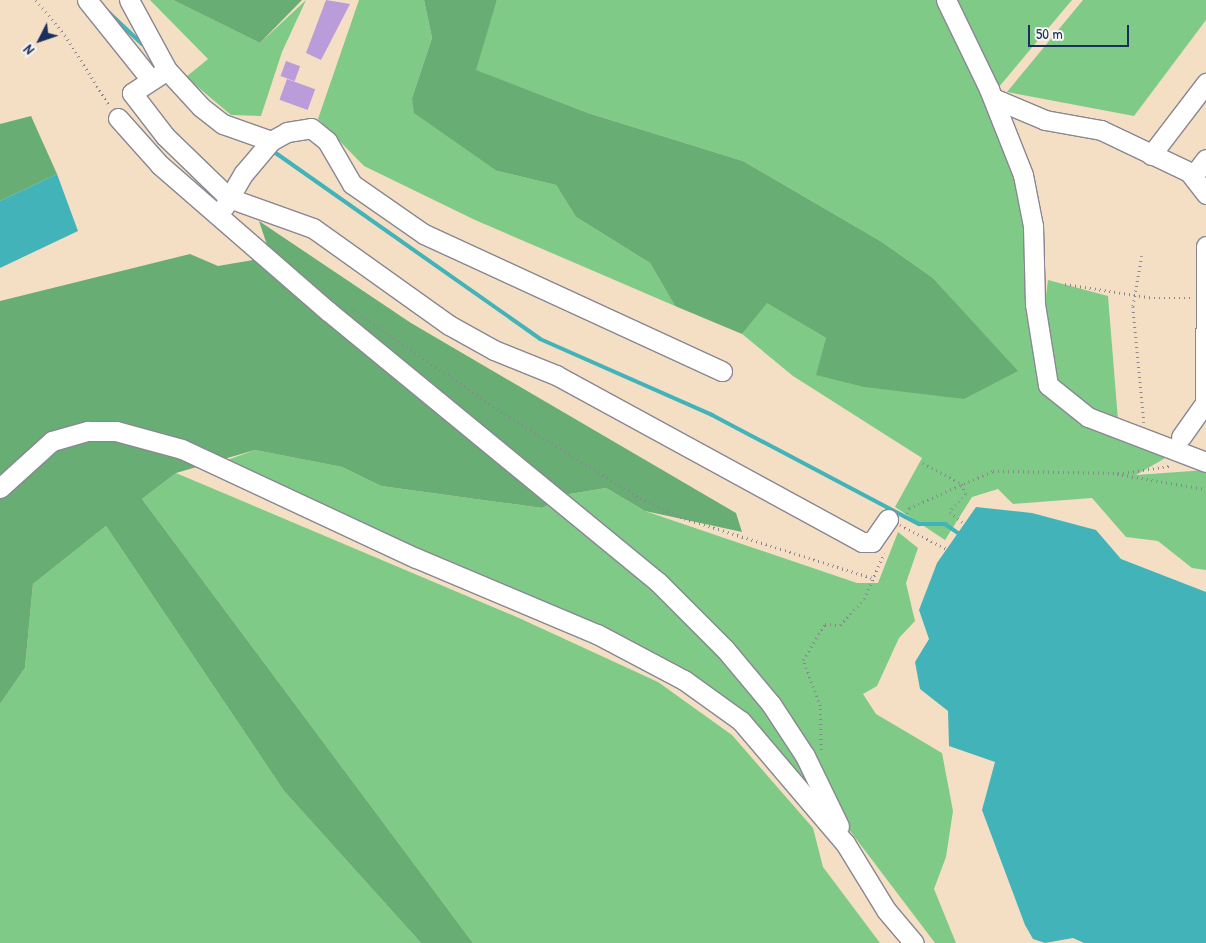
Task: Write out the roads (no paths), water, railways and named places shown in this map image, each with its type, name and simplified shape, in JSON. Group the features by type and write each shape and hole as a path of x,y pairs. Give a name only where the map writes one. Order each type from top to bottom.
{"street":[{"path":"87,0 159,75 223,124 271,141"},
{"path":"129,0 159,75"},
{"path":"946,0 993,98 1023,175 1033,226 1035,304 1048,385 1088,417 1178,445 1200,460"},
{"path":"159,75 132,93 165,136 229,198 313,228 449,325 494,350 556,374 862,542 872,542 897,521"},
{"path":"1151,155 1206,83"},
{"path":"993,98 1045,120 1102,130 1193,176 1206,194"},
{"path":"118,118 160,165 223,216 328,311 563,500 658,582 725,649 772,704 805,756 846,843 886,910 914,943"},
{"path":"223,216 229,198 271,141 287,132 315,130 352,184 424,234 722,371"},
{"path":"1193,176 1206,159"},
{"path":"1178,445 1205,403 1202,301 1206,246"},
{"path":"0,488 52,441 88,431 116,431 182,449 416,558 597,634 684,680 741,721 846,843"}],"water":[{"path":"57,174 78,231 0,268 0,201"},
{"path":"976,507 1032,513 1096,530 1121,559 1206,592 1206,943 1084,943 1073,938 1045,943 1033,939 1025,925 982,810 995,762 949,746 948,711 920,689 915,662 929,639 919,610 937,563"}],"waterway":[{"path":"105,9 142,44"},
{"path":"270,149 540,339 712,415 919,524 945,524 958,533"}]}
